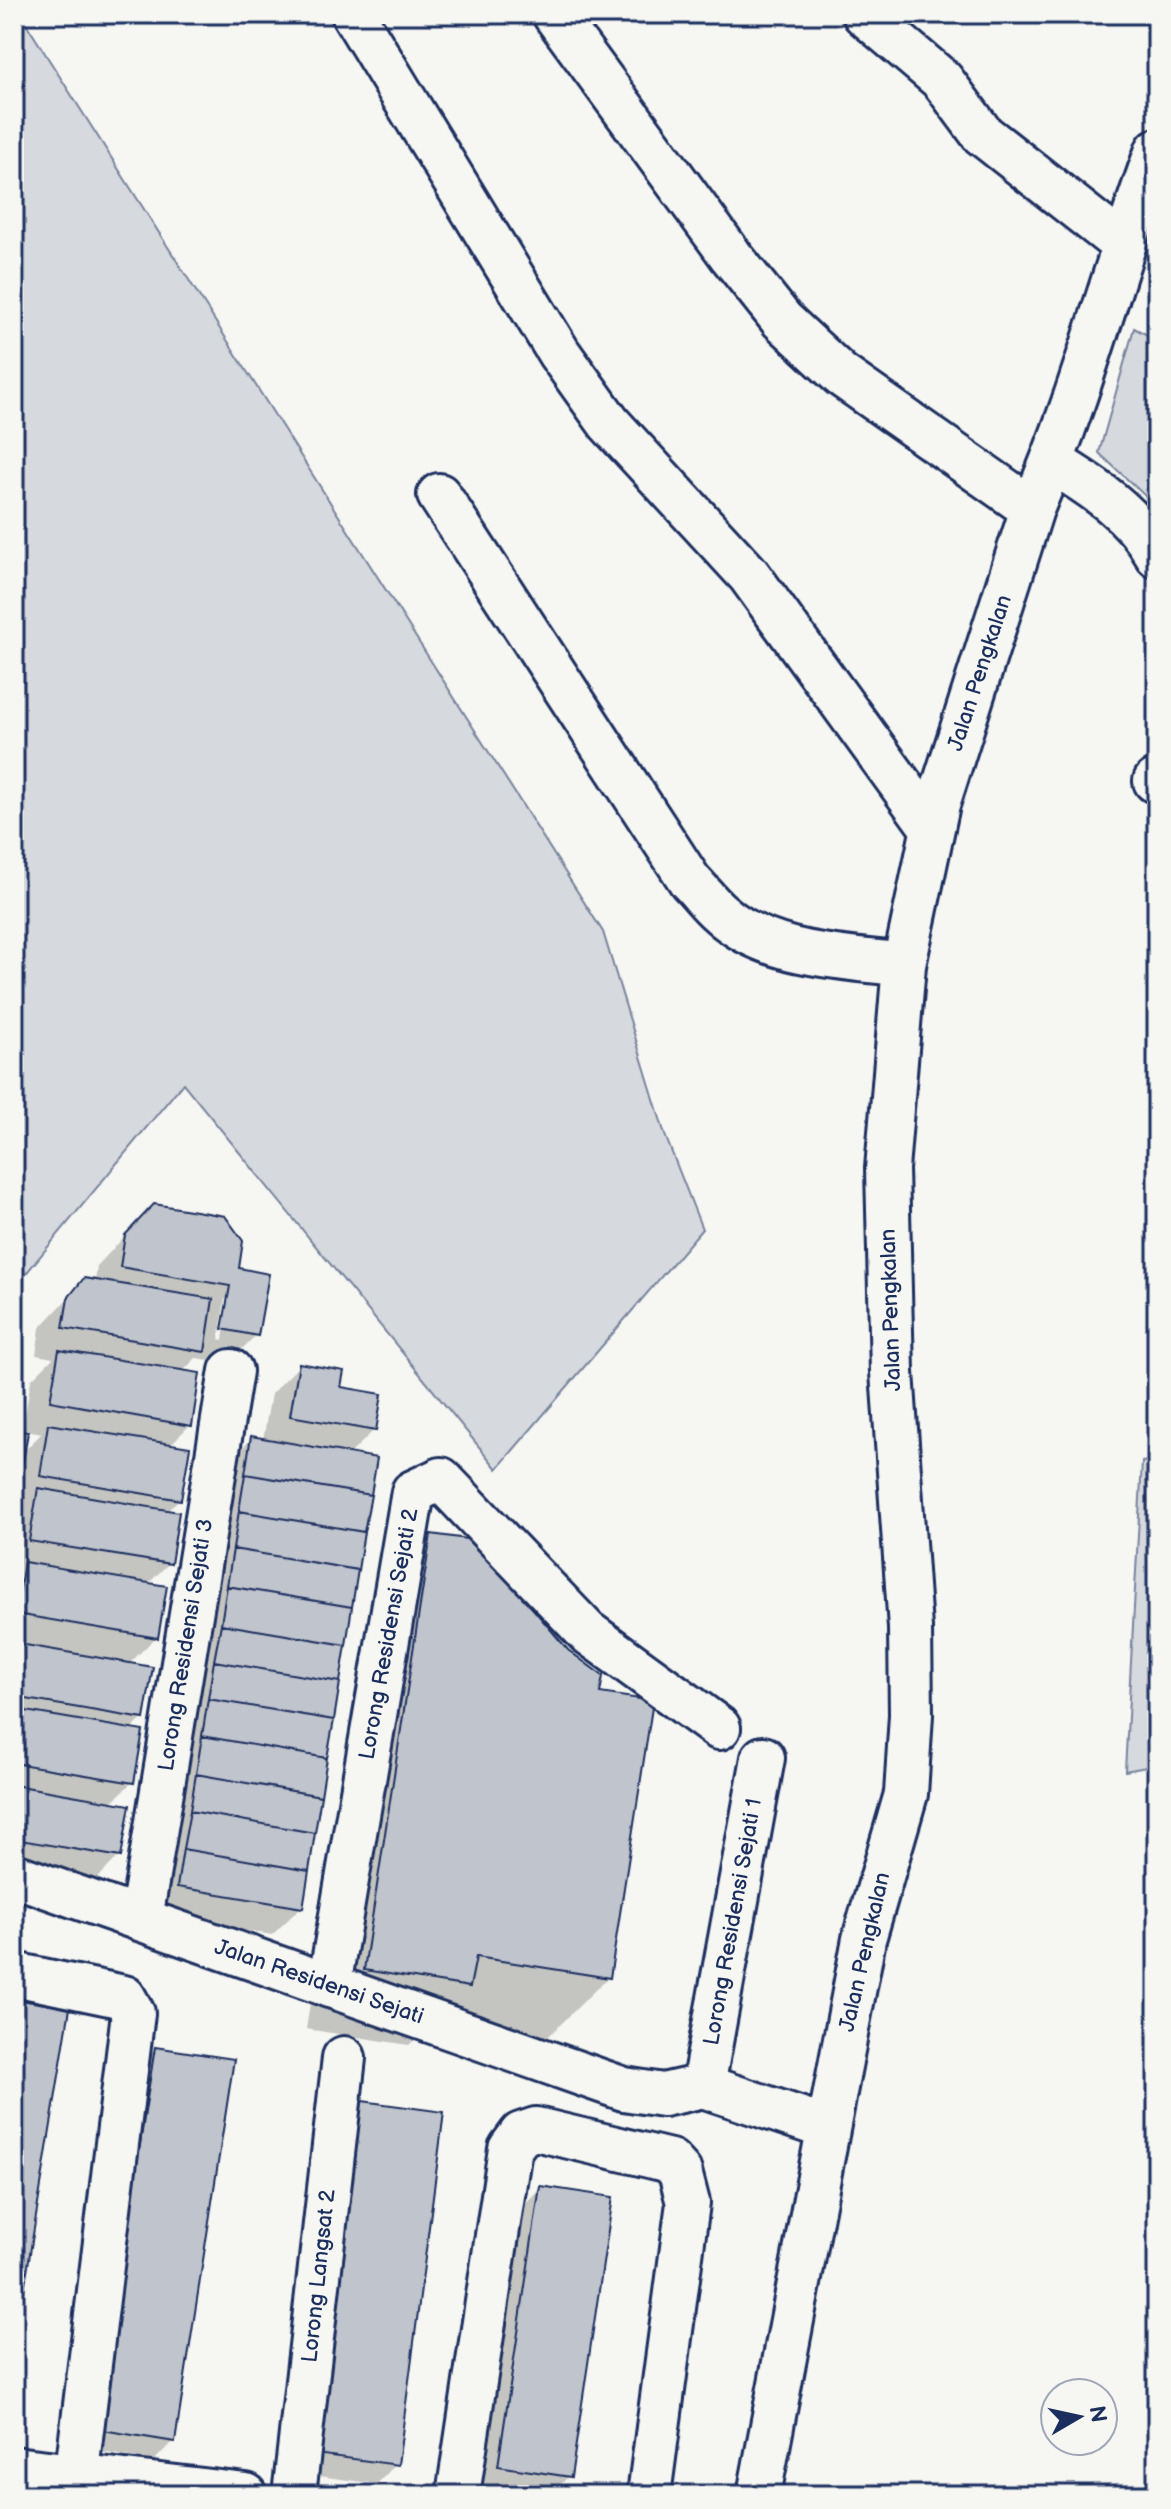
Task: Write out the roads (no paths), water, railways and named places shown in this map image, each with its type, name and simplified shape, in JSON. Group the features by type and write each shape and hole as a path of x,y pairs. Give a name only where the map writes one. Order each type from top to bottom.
{"street":[{"path":"353,14 559,353 609,423 749,575 932,828"},
{"path":"554,14 731,256 782,320 841,375 1032,509"},
{"path":"864,14 942,80 982,134 1122,244"},
{"name":"Jalan Pengkalan","path":"759,2495 864,1939 906,1794 910,1628 892,1372 887,1169 904,965 932,828 1032,509 1052,462 1122,244 1157,150"},
{"path":"1052,462 1103,494 1151,545 1157,556"},
{"path":"439,495 690,881 721,915 762,939 802,951 904,965"},
{"name":"Lorong Residensi Sejati 3","path":"141,1919 231,1371"},
{"name":"Lorong Residensi Sejati 2","path":"329,1986 413,1492 441,1479 587,1632 719,1728"},
{"name":"Lorong Residensi Sejati 1","path":"703,2086 763,1758"},
{"name":"Jalan Residensi Sejati","path":"14,1875 624,2089 663,2095 703,2086"},
{"path":"14,1974 124,1997 133,2013 76,2484"},
{"name":"Lorong Langsat 2","path":"294,2495 344,2058"},
{"path":"703,2086 828,2128"},
{"path":"458,2495 510,2149 521,2134 536,2129 670,2161 680,2172 688,2203 649,2495"},
{"path":"14,2468 76,2484 246,2495"}]}
